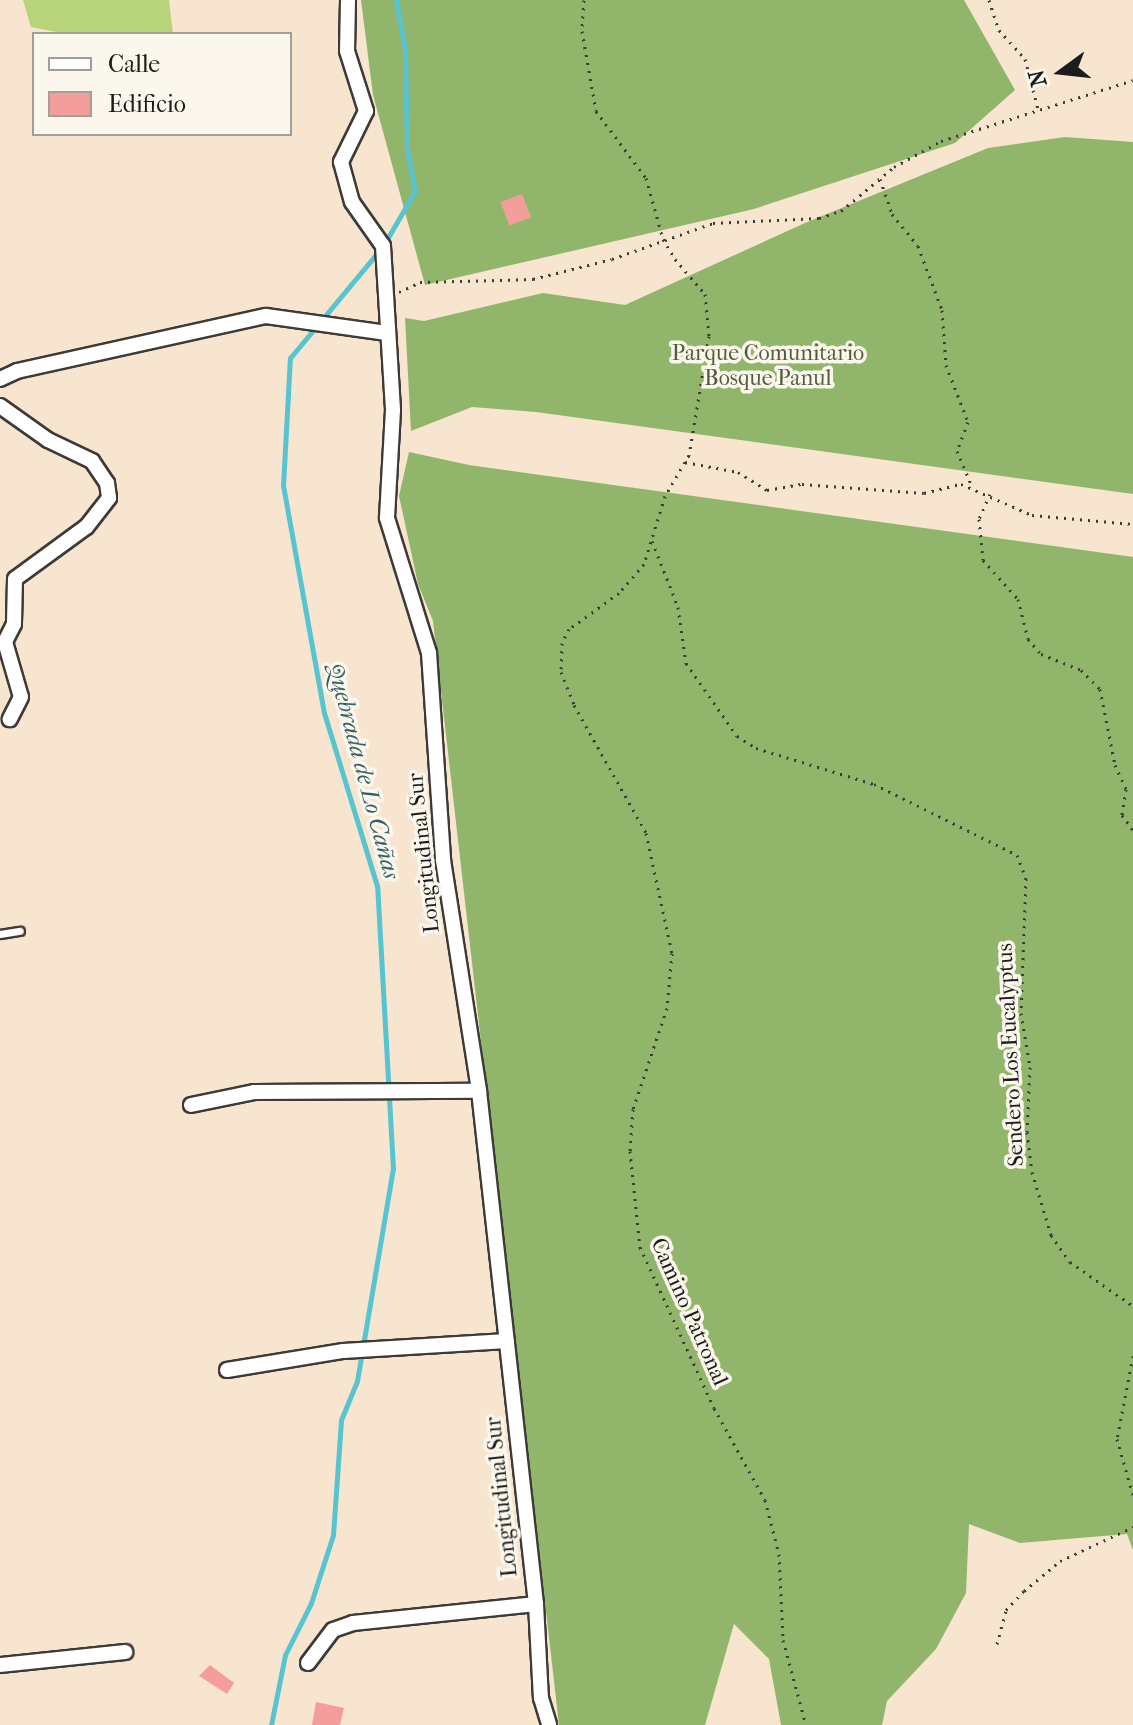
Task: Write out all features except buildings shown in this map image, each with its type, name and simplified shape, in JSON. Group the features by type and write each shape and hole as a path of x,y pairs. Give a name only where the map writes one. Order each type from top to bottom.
{"street":[{"name":"Longitudinal Sur","path":"348,0 347,51 366,111 341,162 352,202 383,246 383,304 393,410 387,518 429,653 443,860 479,1091 536,1604 541,1698 549,1725"},
{"path":"0,379 17,371 266,316 387,333"},
{"path":"0,406 48,440 92,461 107,483 109,498 86,527 15,579 5,600 14,624 3,648 21,685 10,719"},
{"path":"191,1105 254,1092 374,1089 479,1091"},
{"path":"227,1370 343,1351 507,1341"},
{"path":"308,1663 333,1630 353,1623 536,1604"},
{"path":"0,1665 125,1652"}],"lane":[{"path":"0,934 20,931"}],"path":[{"name":"Camino Patronal","path":"584,0 582,31 596,111 646,178 663,239 696,280 709,309 695,432 685,462 665,496 644,564 619,593 569,629 562,643 561,672 574,705 646,833 672,953 667,1008 633,1109 630,1151 640,1247 714,1408 765,1500 779,1554 783,1640 806,1725"},
{"path":"989,0 999,30 1025,59 1039,113"},
{"path":"383,304 420,282 533,279 612,259 713,223 819,218 841,211 880,179 941,141 1039,113 1133,80"},
{"path":"880,179 892,214 918,246 942,310 946,365 968,422 957,451 972,487"},
{"path":"685,462 738,472 767,490 802,484 924,493 972,487 1032,515 1133,524"},
{"path":"990,493 979,519 983,560 1018,599 1028,639 1041,654 1081,670 1100,689 1115,765 1126,789 1122,815 1133,830"},
{"name":"Sendero Los Eucalyptus","path":"652,540 678,607 686,663 737,736 756,748 850,774 1017,855 1026,878 1021,1013 1030,1067 1027,1132 1032,1172 1051,1235 1070,1262 1133,1306"},
{"path":"1133,1356 1117,1439 1133,1495"},
{"path":"997,1644 1006,1610 1024,1591 1060,1561 1133,1527"}],"green space":[{"path":"23,0 169,0 173,32 57,32 31,27"},
{"path":"361,0 964,0 1015,90 955,143 754,209 425,285 373,95"},
{"path":"1065,137 1133,142 1133,494 536,412 472,407 411,431 405,318 424,321 543,293 625,305 805,223 988,148"},
{"name":"Parque Comunitario Bosque Panul","path":"409,452 469,465 1133,557 1133,1550 1127,1534 1020,1543 969,1524 966,1593 936,1649 887,1701 882,1725 781,1725 769,1659 734,1624 705,1725 559,1725 433,621 418,584 399,496"}],"waterway":[{"name":"Quebrada de Lo Cañas","path":"271,1725 285,1655 311,1603 333,1535 341,1420 357,1381 393,1169 377,886 324,713 283,486 290,358 383,246 415,191 407,150 405,51 396,0"}]}
